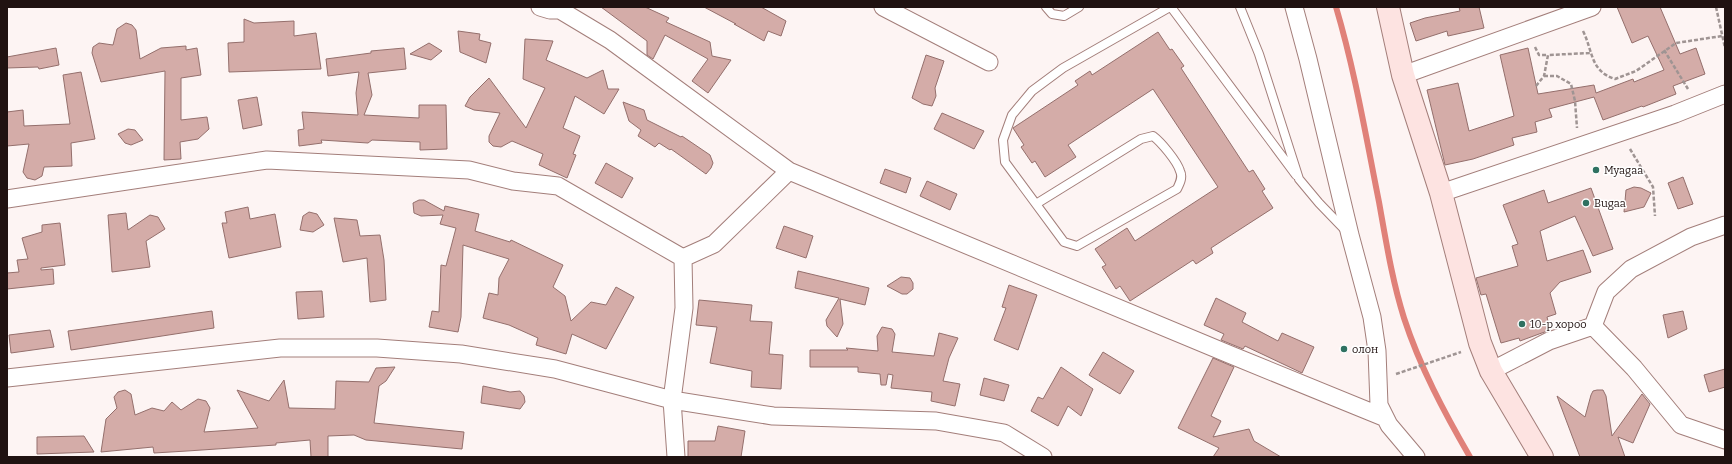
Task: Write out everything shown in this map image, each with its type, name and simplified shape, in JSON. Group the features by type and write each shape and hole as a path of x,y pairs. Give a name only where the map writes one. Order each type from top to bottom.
{"street":[{"path":"540,7 550,10 560,10 610,40 789,171 1384,417"},
{"path":"884,7 989,62"},
{"path":"1294,7 1328,134 1350,235 1373,323 1379,405 1384,417 1416,457"},
{"path":"1388,7 1403,74 1441,193 1480,343 1491,371 1542,457"},
{"path":"1403,74 1592,7"},
{"path":"1441,193 1628,130 1725,94"},
{"path":"7,199 267,160 469,170 513,181 558,186 683,258"},
{"path":"683,258 714,244 789,171"},
{"path":"1593,326 1606,292 1631,269 1691,236 1725,224"},
{"path":"676,457 672,400 684,308 683,258"},
{"path":"1491,371 1549,341 1593,326"},
{"path":"1593,326 1634,368 1682,425 1725,440"},
{"path":"7,378 280,348 377,348 461,354 555,369 672,400 773,416 936,421 1004,433 1043,457"}],"lane":[{"path":"1046,7 1052,14 1064,16 1079,7"},
{"path":"1036,204 1141,139 1153,136 1160,141 1180,171 1181,181 1177,189 1077,246 1064,242 1005,162 1003,140 1012,115 1032,91 1063,68 1170,7 1299,179 1319,204 1350,235"},
{"path":"1240,7 1259,54 1299,179"}],"path":[{"path":"1716,7 1725,48"},
{"path":"1574,14 1585,35 1596,67 1604,76 1614,79 1636,70 1676,43 1722,36"},
{"path":"1664,50 1680,73 1696,106"},
{"path":"1536,86 1544,76 1548,54 1591,53"},
{"path":"1544,76 1557,76 1571,84 1575,100 1580,146"},
{"path":"1628,130 1630,151 1653,187 1655,216"},
{"path":"1378,380 1456,354"}],"building":[{"path":"601,7 645,7 669,18 666,22 710,42 712,56 731,60 708,93 692,81 708,59 665,35 653,59 647,55 647,41"},
{"path":"704,7 761,7 786,21 781,36 768,31 764,41"},
{"path":"1459,7 1479,7 1484,28 1448,36 1447,31 1416,41 1410,23 1425,18 1460,11"},
{"path":"1617,7 1660,7 1680,54 1696,48 1705,74 1673,86 1676,94 1603,120 1594,97 1549,109 1552,117 1535,122 1537,132 1512,138 1514,145 1473,159 1445,165 1427,90 1458,83 1469,131 1514,116 1500,55 1528,48 1538,94 1594,85 1596,93 1633,79 1634,82 1664,70 1648,36 1632,43"},
{"path":"244,19 254,23 294,21 294,36 316,33 321,69 229,72 228,43 244,42"},
{"path":"126,23 132,25 136,30 140,59 161,48 186,46 186,50 197,48 201,75 181,78 181,120 207,117 209,129 198,139 180,142 181,159 164,160 165,71 101,82 92,53 93,47 99,43 113,45 117,29"},
{"path":"458,31 480,34 479,40 491,43 486,63 460,52"},
{"path":"1158,32 1170,50 1172,49 1184,66 1181,68 1249,172 1253,170 1265,189 1262,191 1273,208 1211,248 1213,253 1196,264 1193,260 1130,301 1120,286 1116,289 1102,267 1106,265 1095,249 1127,228 1135,241 1218,187 1153,89 1068,145 1076,157 1045,177 1035,161 1032,163 1021,147 1024,145 1013,128 1078,85 1075,81 1090,71 1092,75"},
{"path":"525,39 553,41 546,60 587,78 603,70 608,89 619,89 604,114 575,96 563,128 580,136 573,154 576,155 567,178 539,165 543,154 512,141 501,147 493,146 489,142 489,136 500,113 474,110 465,106 470,97 489,78 526,128 545,88 523,79"},
{"path":"429,43 442,51 431,60 410,54"},
{"path":"56,48 59,65 39,69 38,67 7,68 7,57"},
{"path":"404,48 406,69 368,73 372,95 364,115 419,118 419,105 446,105 447,149 420,150 420,142 372,140 368,143 321,140 322,143 299,146 298,130 304,129 302,112 358,115 356,93 359,72 328,76 326,59 371,53 371,51"},
{"path":"926,55 944,61 935,88 936,96 932,106 923,104 912,98"},
{"path":"81,72 95,139 71,143 72,166 44,167 42,176 35,180 27,178 23,172 29,144 7,146 7,112 23,110 24,126 70,124 63,75"},
{"path":"257,97 262,125 243,129 238,100"},
{"path":"623,102 644,110 647,120 681,137 682,136 710,155 713,163 711,168 706,174 671,149 670,150 659,143 655,147 638,136 641,130 629,121"},
{"path":"942,113 984,131 974,149 934,129"},
{"path":"128,129 135,130 143,140 131,145 125,143 118,134"},
{"path":"606,163 633,178 622,198 595,183"},
{"path":"885,169 911,178 906,193 880,183"},
{"path":"1683,177 1693,204 1678,209 1668,183"},
{"path":"927,181 957,194 950,210 920,196"},
{"path":"1634,187 1641,188 1651,193 1644,207 1624,212 1626,190"},
{"path":"1591,188 1613,249 1593,256 1575,216 1540,231 1547,261 1583,250 1591,272 1560,282 1550,293 1556,314 1547,317 1550,330 1520,341 1519,338 1501,343 1486,294 1481,295 1476,278 1518,266 1512,246 1518,244 1503,205 1544,190 1548,203"},
{"path":"419,200 424,200 444,211 445,206 479,214 475,231 510,242 511,240 563,265 553,287 565,296 571,321 591,302 606,305 616,287 634,297 606,349 572,334 566,354 536,345 538,338 509,325 483,318 489,293 498,295 499,278 509,259 463,245 461,317 458,332 429,327 432,311 439,312 441,265 446,266 456,228 440,224 443,215 421,216 414,213 413,203"},
{"path":"248,207 250,219 275,214 281,247 229,258 222,223 227,223 225,212"},
{"path":"309,212 317,214 324,225 313,232 300,230 303,216"},
{"path":"126,213 128,230 150,215 158,217 165,229 146,241 150,267 112,272 108,215"},
{"path":"334,218 357,220 360,236 380,235 384,260 386,300 370,302 367,258 343,262"},
{"path":"60,223 65,265 41,268 41,270 53,269 54,284 7,289 7,273 19,272 17,260 28,259 22,238 42,232 42,225"},
{"path":"784,226 813,236 806,258 776,248"},
{"path":"798,271 869,288 865,305 840,299 843,324 837,337 827,326 826,320 839,298 795,288"},
{"path":"901,277 910,278 913,283 913,289 907,294 902,294 887,286"},
{"path":"1009,285 1037,295 1018,350 994,340 1006,308 1002,307"},
{"path":"322,291 324,317 298,319 296,292"},
{"path":"1216,298 1246,313 1242,322 1278,341 1282,333 1314,347 1302,373 1245,346 1243,349 1221,340 1224,334 1204,325"},
{"path":"699,300 752,305 750,321 772,322 769,354 783,355 781,389 751,387 752,371 710,363 717,327 696,325"},
{"path":"212,311 214,328 71,350 68,331"},
{"path":"1683,311 1687,329 1668,338 1663,315"},
{"path":"882,327 892,329 895,334 892,352 934,356 939,333 958,338 949,358 943,381 960,384 955,406 931,401 932,392 891,388 893,375 888,374 886,385 881,385 880,374 858,372 858,367 810,367 810,350 848,350 846,348 878,351 877,336"},
{"path":"50,330 54,347 11,353 9,335"},
{"path":"1103,352 1134,371 1120,394 1089,375"},
{"path":"1213,358 1234,367 1211,416 1221,421 1213,437 1249,429 1254,441 1281,457 1213,457 1219,448 1178,428"},
{"path":"395,367 386,381 379,386 374,423 464,432 462,449 366,440 354,435 328,436 328,457 311,457 310,440 276,443 276,445 154,453 153,447 101,452 106,419 117,408 114,397 118,392 125,390 131,394 135,415 152,408 164,411 172,402 181,410 198,399 206,401 210,408 204,432 258,428 237,390 269,401 284,380 289,408 335,409 336,381 369,382 376,368"},
{"path":"1061,367 1093,389 1081,416 1068,406 1058,426 1031,411 1038,397 1043,399"},
{"path":"1725,369 1725,387 1709,392 1704,375"},
{"path":"984,378 1009,385 1004,401 980,395"},
{"path":"483,386 510,392 520,391 524,396 525,402 520,409 481,403"},
{"path":"1603,390 1606,396 1612,436 1642,394 1650,404 1633,443 1618,437 1625,457 1580,457 1557,396 1585,417 1591,395 1593,391"},
{"path":"718,426 745,431 741,457 688,457 688,441 715,441"},
{"path":"84,436 94,452 37,454 37,437"}],"waterway":[{"path":"1336,7 1355,80 1390,260 1404,318 1417,354 1433,389 1470,457"}],"place":[{"name":"Myagaa","path":"1596,170"},
{"name":"Bugaa","path":"1586,203"},
{"name":"10-р хороо","path":"1522,324"},
{"name":"олон","path":"1344,349"}]}
